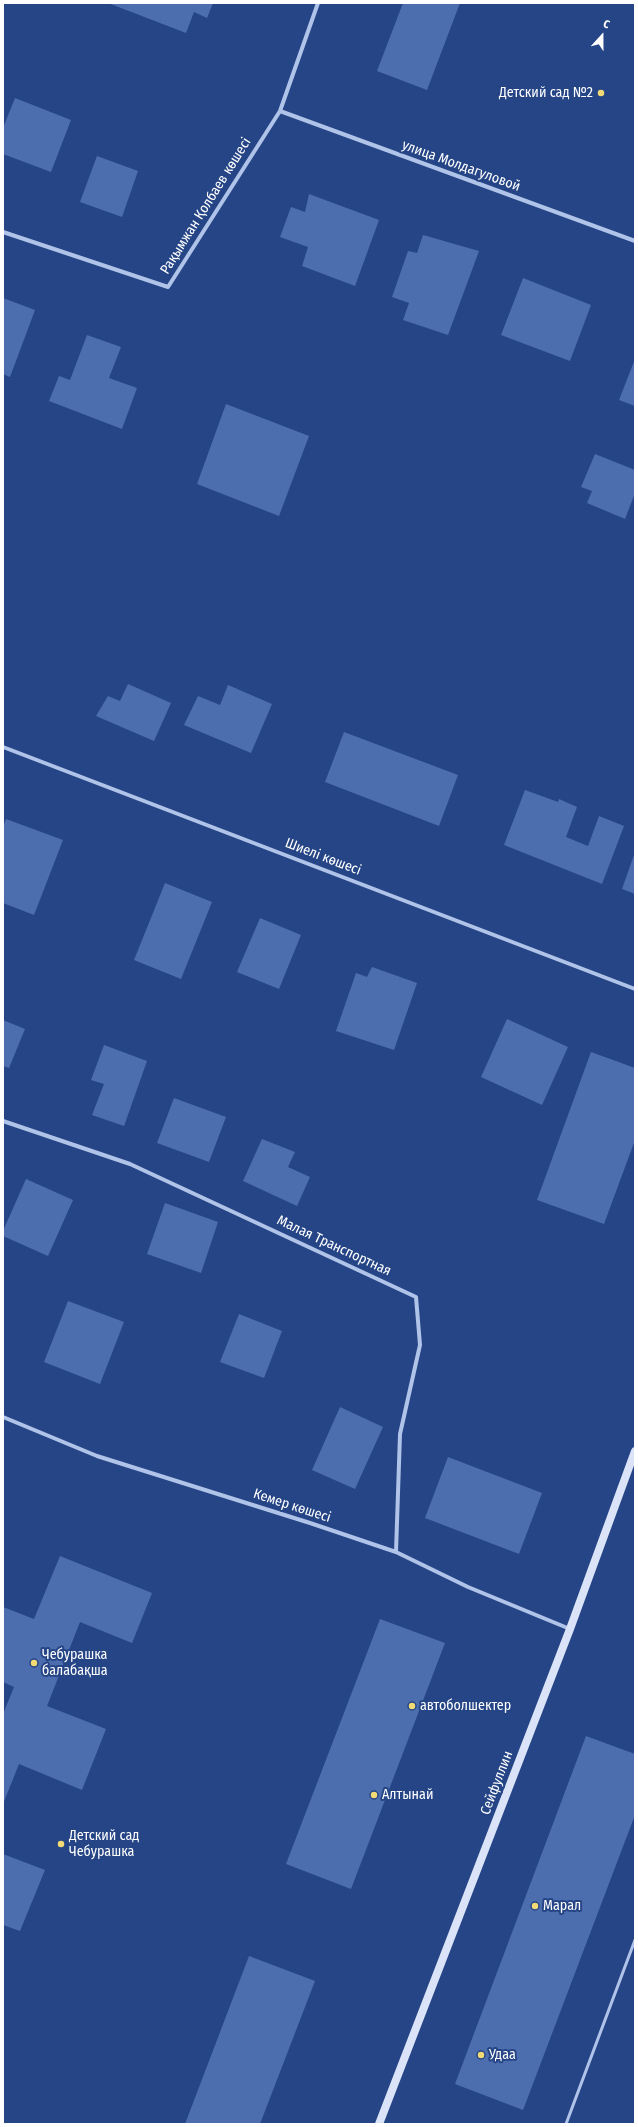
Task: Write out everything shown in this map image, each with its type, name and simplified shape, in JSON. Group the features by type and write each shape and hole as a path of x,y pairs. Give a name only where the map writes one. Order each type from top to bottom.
{"street":[{"path":"280,111 318,3"},
{"name":"Рақымжан Қолбаев көшесі","path":"3,232 168,287 280,111"},
{"name":"улица Молдагуловой","path":"280,111 635,241"},
{"name":"Шиелі көшесі","path":"3,746 635,989"},
{"name":"Малая Транспортная","path":"3,1121 130,1164 416,1297 420,1345 400,1434 396,1552"},
{"name":"Кемер көшесі","path":"3,1417 97,1456 310,1523 396,1552 468,1587 570,1630"},
{"name":"Сейфуллин","path":"379,2124 570,1630 635,1451"}],"lane":[{"path":"566,2124 635,1940"}],"building":[{"path":"108,3 213,3 207,18 194,12 186,33"},
{"path":"403,3 460,3 427,90 377,71"},
{"path":"15,98 71,120 51,172 3,154 3,128"},
{"path":"97,156 138,171 122,217 80,202"},
{"path":"309,194 379,220 355,286 302,266 308,247 280,237 291,207 305,212"},
{"path":"423,235 479,251 448,335 403,320 409,303 392,297 408,251 417,253"},
{"path":"523,278 591,305 570,361 501,335"},
{"path":"3,298 35,310 10,377 3,374"},
{"path":"87,335 121,347 109,378 137,388 122,429 49,401 59,376 70,380"},
{"path":"635,359 635,406 619,400"},
{"path":"226,404 309,436 279,516 197,484"},
{"path":"595,454 635,470 635,493 625,519 587,503 592,491 581,487"},
{"path":"128,684 171,703 154,741 96,716 108,696 120,701"},
{"path":"228,685 272,704 251,753 184,725 198,696 220,705"},
{"path":"344,732 458,775 439,826 325,782"},
{"path":"525,790 558,802 559,799 577,807 566,837 588,846 599,816 624,826 602,884 504,845"},
{"path":"6,819 63,840 34,915 3,903 3,827"},
{"path":"635,852 635,894 622,889"},
{"path":"165,883 212,902 181,979 134,960"},
{"path":"260,918 301,935 279,989 237,972"},
{"path":"372,967 417,983 394,1050 336,1031 356,973 367,977"},
{"path":"507,1019 568,1047 542,1105 481,1077"},
{"path":"3,1020 25,1029 9,1068 3,1066"},
{"path":"104,1045 147,1061 124,1126 92,1115 104,1084 91,1080"},
{"path":"591,1052 635,1068 635,1140 604,1224 537,1200"},
{"path":"174,1098 226,1117 209,1162 157,1143"},
{"path":"262,1139 295,1152 288,1167 310,1177 297,1206 243,1181"},
{"path":"26,1179 73,1200 48,1256 3,1236 3,1231"},
{"path":"165,1203 218,1222 201,1273 147,1254"},
{"path":"68,1301 124,1322 100,1384 44,1362"},
{"path":"239,1314 282,1331 264,1378 220,1362"},
{"path":"340,1407 383,1427 355,1489 312,1470"},
{"path":"448,1457 542,1493 519,1554 425,1518"},
{"name":"Чебурашка балабақша","path":"60,1556 152,1593 132,1643 80,1622 47,1706 106,1729 82,1790 19,1764 3,1804 3,1714 14,1687 3,1682 3,1607 34,1619"},
{"path":"380,1619 445,1643 351,1889 286,1864"},
{"path":"586,1736 635,1754 635,1815 523,2110 455,2084"},
{"path":"3,1854 45,1870 20,1931 3,1925"},
{"path":"249,1956 315,1981 260,2124 185,2124"}],"place":[{"name":"Детский сад №2","path":"601,93"},
{"name":"Чебурашка балабақша","path":"34,1663"},
{"name":"автоболшектер","path":"412,1706"},
{"name":"Алтынай","path":"374,1795"},
{"name":"Детский сад Чебурашка","path":"61,1844"},
{"name":"Марал","path":"535,1906"},
{"name":"Удаа","path":"481,2055"}]}
